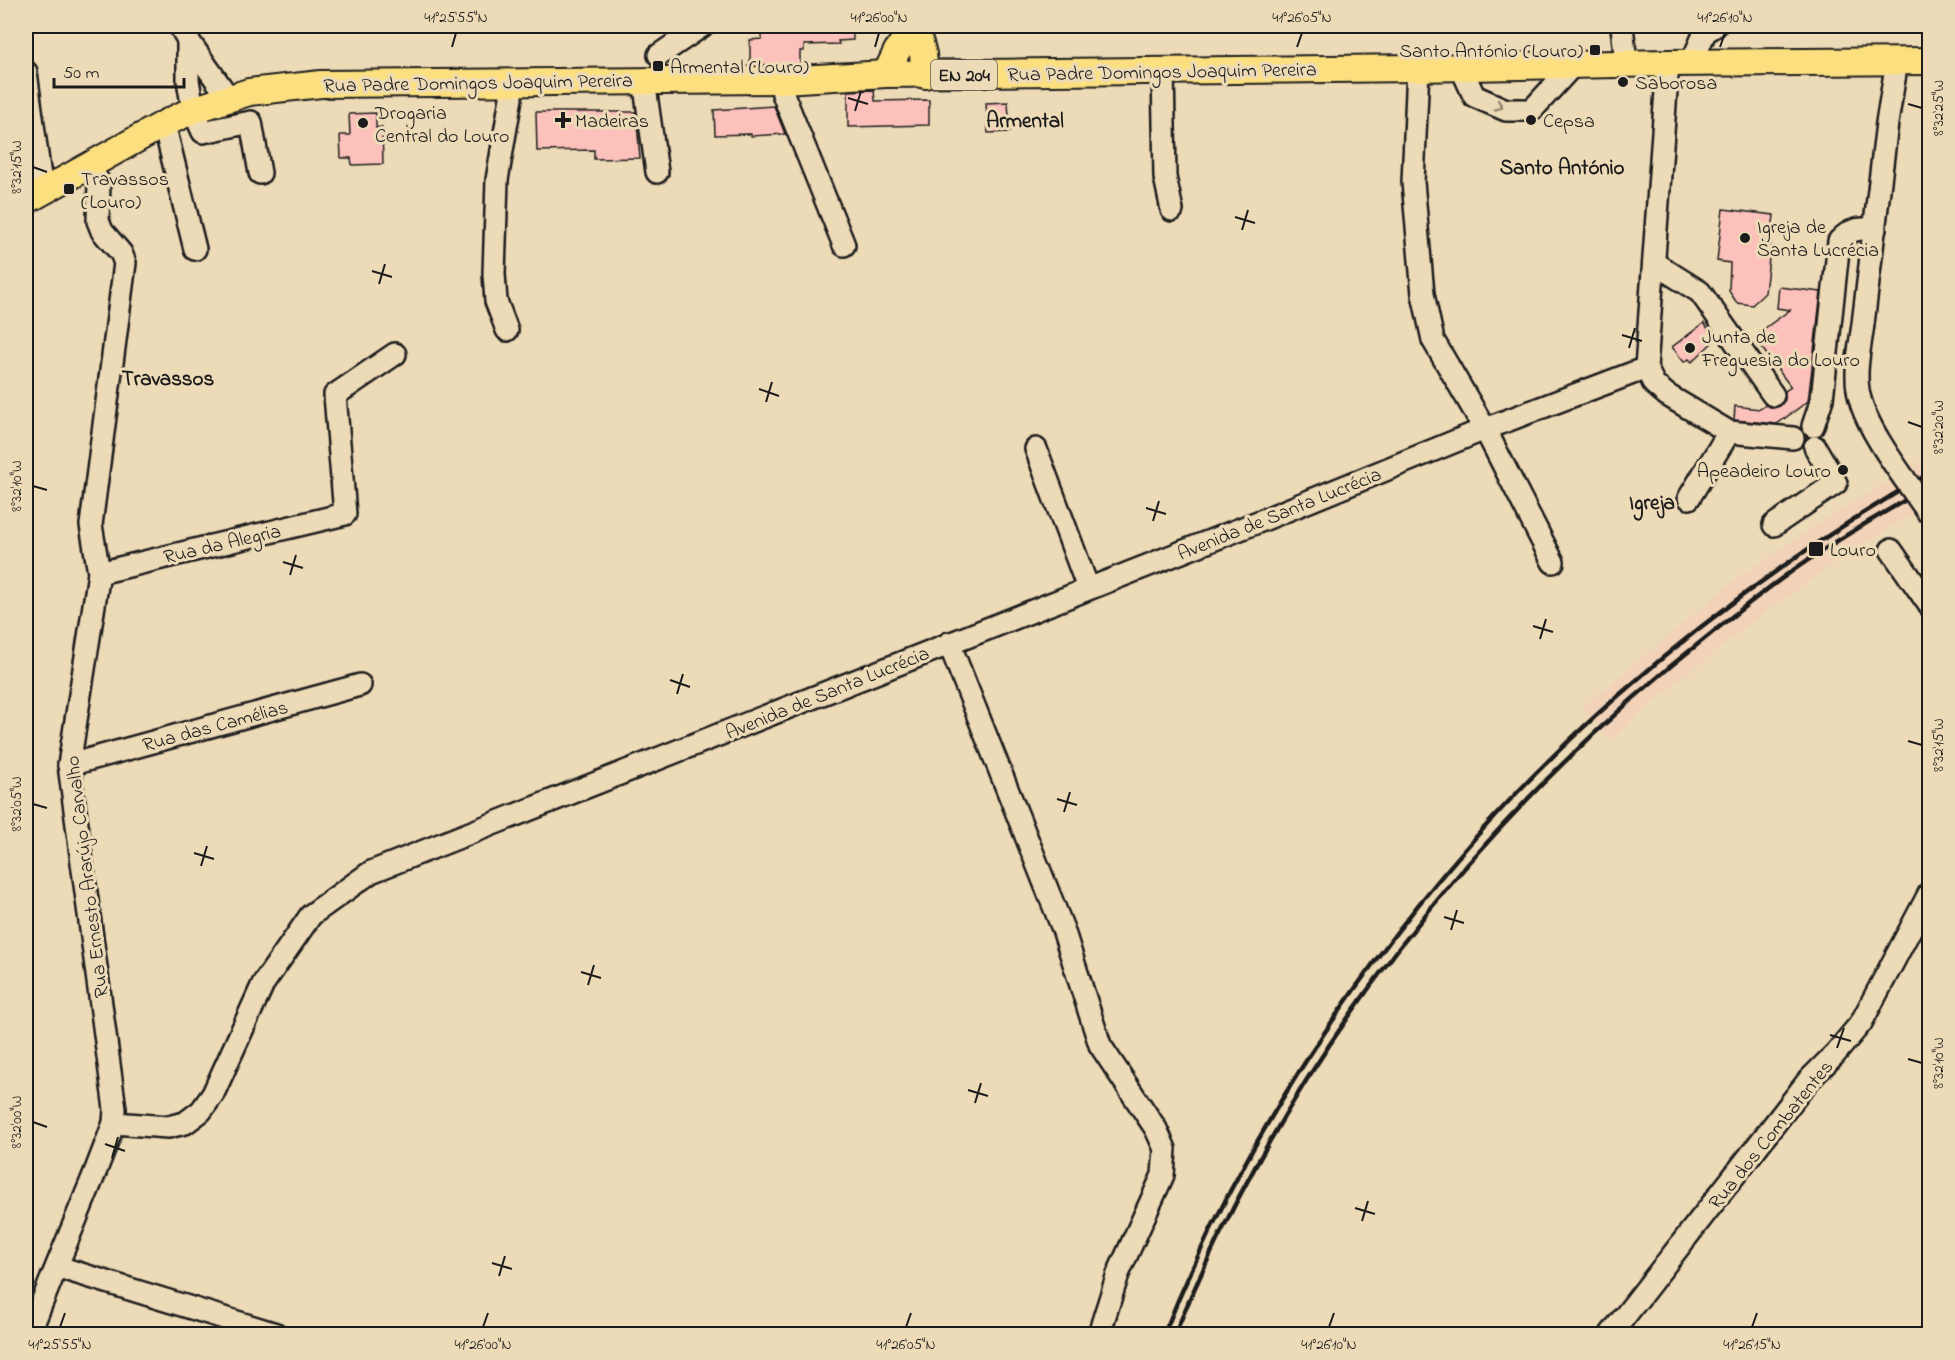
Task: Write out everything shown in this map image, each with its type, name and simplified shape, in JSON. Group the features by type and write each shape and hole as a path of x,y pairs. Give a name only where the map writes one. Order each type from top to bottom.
{"main road":[{"path":"886,74 897,51 914,26"},
{"path":"914,26 923,54 925,75"},
{"name":"Rua Padre Domingos Joaquim Pereira","path":"34,197 193,110 239,95 321,84 782,80 886,74 1418,68 1680,62 1929,61"}],"street":[{"path":"659,55 702,26"},
{"path":"1622,26 1626,63"},
{"path":"1715,26 1705,32 1680,62 1654,263 1646,368 1654,384 1667,395 1729,432 1793,438 1798,427 1807,425 1836,483 1774,525"},
{"path":"184,33 239,95 251,122 260,173"},
{"path":"184,33 193,110 203,132 251,122"},
{"path":"1897,61 1887,123 1857,370 1859,398 1870,424 1929,515"},
{"path":"1461,67 1474,96 1506,110 1532,110 1574,65"},
{"path":"1418,68 1413,182 1423,294 1433,340 1485,429 1553,562"},
{"path":"1163,70 1165,177 1172,210"},
{"path":"26,72 34,197"},
{"path":"644,80 657,172"},
{"path":"782,80 783,94 844,245"},
{"path":"507,330 496,301 494,274 497,180 511,98 510,81"},
{"path":"164,124 195,249"},
{"name":"Rua Ernesto Ararújo Carvalho","path":"29,1335 114,1122 114,1097 69,765 99,573 91,525 125,263 121,253 102,231 98,221 99,183 90,165"},
{"path":"1814,437 1822,399 1839,241 1847,232 1860,228 1875,229"},
{"path":"1654,263 1700,292 1773,394"},
{"name":"Rua da Alegria","path":"99,573 345,514 335,396 395,354"},
{"name":"Avenida de Santa Lucrécia","path":"114,1122 168,1127 185,1123 201,1111 213,1094 263,984 311,915 371,872 1263,520 1485,429 1646,368"},
{"path":"1689,498 1729,432"},
{"path":"1036,449 1088,588"},
{"path":"1897,559 1929,606"},
{"path":"949,643 1063,929 1100,1045 1156,1129 1166,1149 1163,1175 1118,1274 1099,1335"},
{"name":"Rua das Camélias","path":"69,765 360,685"},
{"name":"Rua dos Combatentes","path":"1611,1335 1808,1081 1861,1023 1929,892"},
{"path":"58,1267 276,1335"}],"shaded area":[{"path":"1929,457 1929,505 1826,569 1762,614 1675,683 1610,740 1582,708 1735,580 1828,518"}],"building":[{"path":"808,26 853,26 853,40 838,41 839,44 804,45 804,51 800,51 800,64 750,65 750,40 762,39 762,31 809,30"},
{"path":"874,90 875,101 929,100 929,125 848,127 848,91"},
{"path":"1008,102 1010,132 988,133 986,103"},
{"path":"774,106 785,134 715,135 714,110"},
{"path":"536,112 636,112 640,158 594,159 594,150 537,151"},
{"path":"376,113 376,128 382,127 383,164 352,165 351,158 341,158 340,135 350,135 349,114"},
{"name":"Igreja de Santa Lucrécia","path":"1723,209 1774,215 1765,293 1752,305 1737,303 1729,291 1730,263 1717,261"},
{"path":"1779,287 1821,292 1808,401 1777,424 1734,420 1735,406 1760,409 1766,405 1774,408 1780,406 1785,400 1785,391 1791,387 1759,344 1761,331 1790,310 1777,308"},
{"path":"1704,323 1716,339 1692,362 1689,359 1684,362 1672,347"}],"railway":[{"path":"1164,1334 1203,1245 1248,1158 1299,1072 1354,990 1414,910 1479,834 1547,762 1618,696 1692,634 1808,549 1930,473"},
{"path":"1175,1334 1221,1232 1274,1134 1333,1039 1399,948 1470,862 1546,780 1627,703 1726,622 1779,580 1820,552 1930,486"}],"place":[{"name":"Santo António (Louro)","path":"1595,50"},
{"name":"Armental (Louro)","path":"658,66"},
{"name":"Saborosa","path":"1623,82"},
{"name":"Madeiras","path":"563,120"},
{"name":"Cepsa","path":"1531,120"},
{"name":"Drogaria Central do Louro","path":"363,123"},
{"name":"Travassos (Louro)","path":"69,189"},
{"name":"Igreja de Santa Lucrécia","path":"1745,238"},
{"name":"Junta de Freguesia do Louro","path":"1690,348"},
{"name":"Apeadeiro Louro","path":"1843,470"},
{"name":"Louro","path":"1816,549"}],"district":[{"name":"Armental","path":"1025,120"},
{"name":"Santo António","path":"1562,167"},
{"name":"Travassos","path":"168,378"},
{"name":"Igreja","path":"1652,502"}]}
